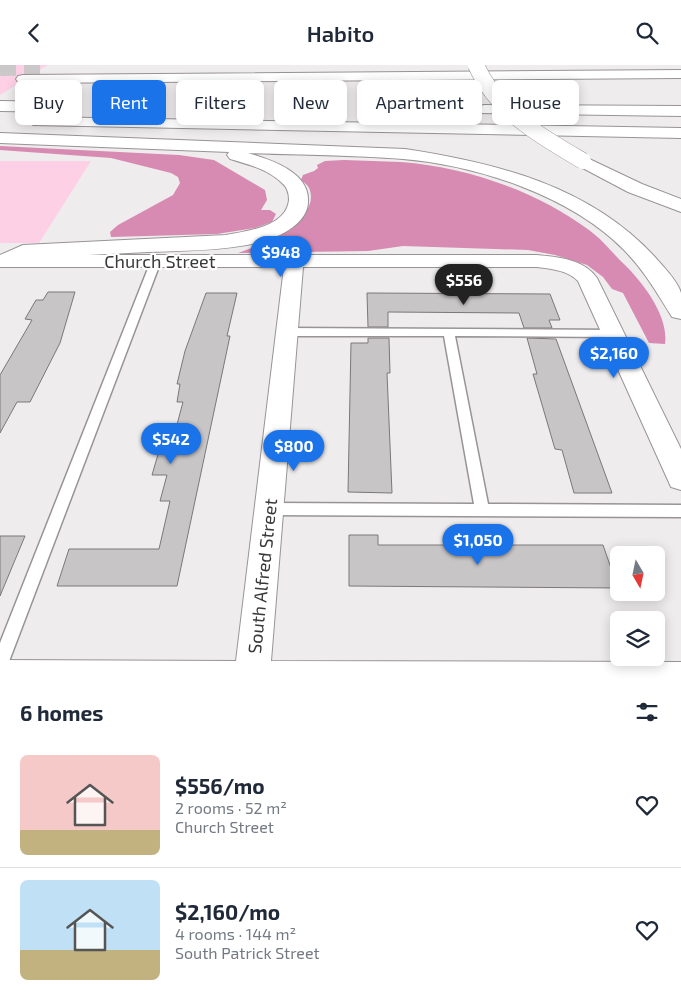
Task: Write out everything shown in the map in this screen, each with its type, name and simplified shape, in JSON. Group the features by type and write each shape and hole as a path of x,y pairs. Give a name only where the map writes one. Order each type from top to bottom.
{"highway":[{"path":"87,65 44,67 181,65"},
{"path":"476,65 481,77 494,96 516,117 542,137 635,188 681,207"},
{"path":"230,77 681,67"},
{"path":"23,79 681,74"},
{"path":"0,106 15,106"},
{"path":"579,111 681,111"},
{"path":"579,112 681,115"},
{"path":"0,121 681,133"},
{"path":"0,138 405,154 441,159 505,174 560,196 605,223 632,245 654,268 681,311"},
{"path":"2,265 23,251 203,243 241,239 267,232 285,223 295,213 299,203 295,186 274,169 257,161 230,154 170,146"}],"street":[{"name":"Church Street","path":"2,265 156,261 537,261 559,264 580,271 587,277 681,478"},
{"name":"South Alfred Street","path":"252,680 294,261"},
{"path":"0,679 681,680"}],"lane":[{"path":"0,664 156,261"},
{"path":"287,332 613,333"},
{"path":"449,333 482,510"},
{"path":"269,509 681,511"}],"shaded area":[{"path":"0,65 48,65 24,80 15,80 15,86 0,95"},
{"path":"0,146 179,155 214,160 265,190 267,200 261,210 270,210 276,214 272,222 255,228 217,234 111,237 110,232 118,225 173,195 180,183 178,177 171,173 111,158 0,150"},
{"path":"0,161 91,161 39,243 0,243"},
{"path":"325,161 401,162 451,169 476,175 524,193 568,216 599,238 632,272 647,291 663,322 665,344 649,343 623,293 612,289 603,277 587,265 555,255 528,250 403,246 368,251 238,253 287,230 307,210 311,199 308,187 301,180 303,175 314,171 318,168 317,165"}],"building":[{"path":"48,292 75,292 60,343 30,402 17,402 0,433 0,375 32,320 25,319 36,300 43,300"},
{"path":"206,293 237,293 227,336 230,336 177,586 57,586 69,549 159,549 170,501 160,501 167,475 152,475 159,451 170,451 183,402 177,402 180,384 177,384 185,351"},
{"path":"367,293 550,294 560,320 549,320 552,328 524,328 519,313 388,312 388,327 368,327"},
{"path":"368,338 389,338 390,373 387,373 392,493 348,492 351,343 368,343"},
{"path":"527,338 556,339 612,493 574,493 562,450 555,449 533,374 537,374"},
{"path":"349,535 378,535 378,545 603,545 610,565 610,588 349,586"},
{"path":"0,536 25,536 0,596"}],"tunnel":[{"path":"0,68 44,67"}]}
